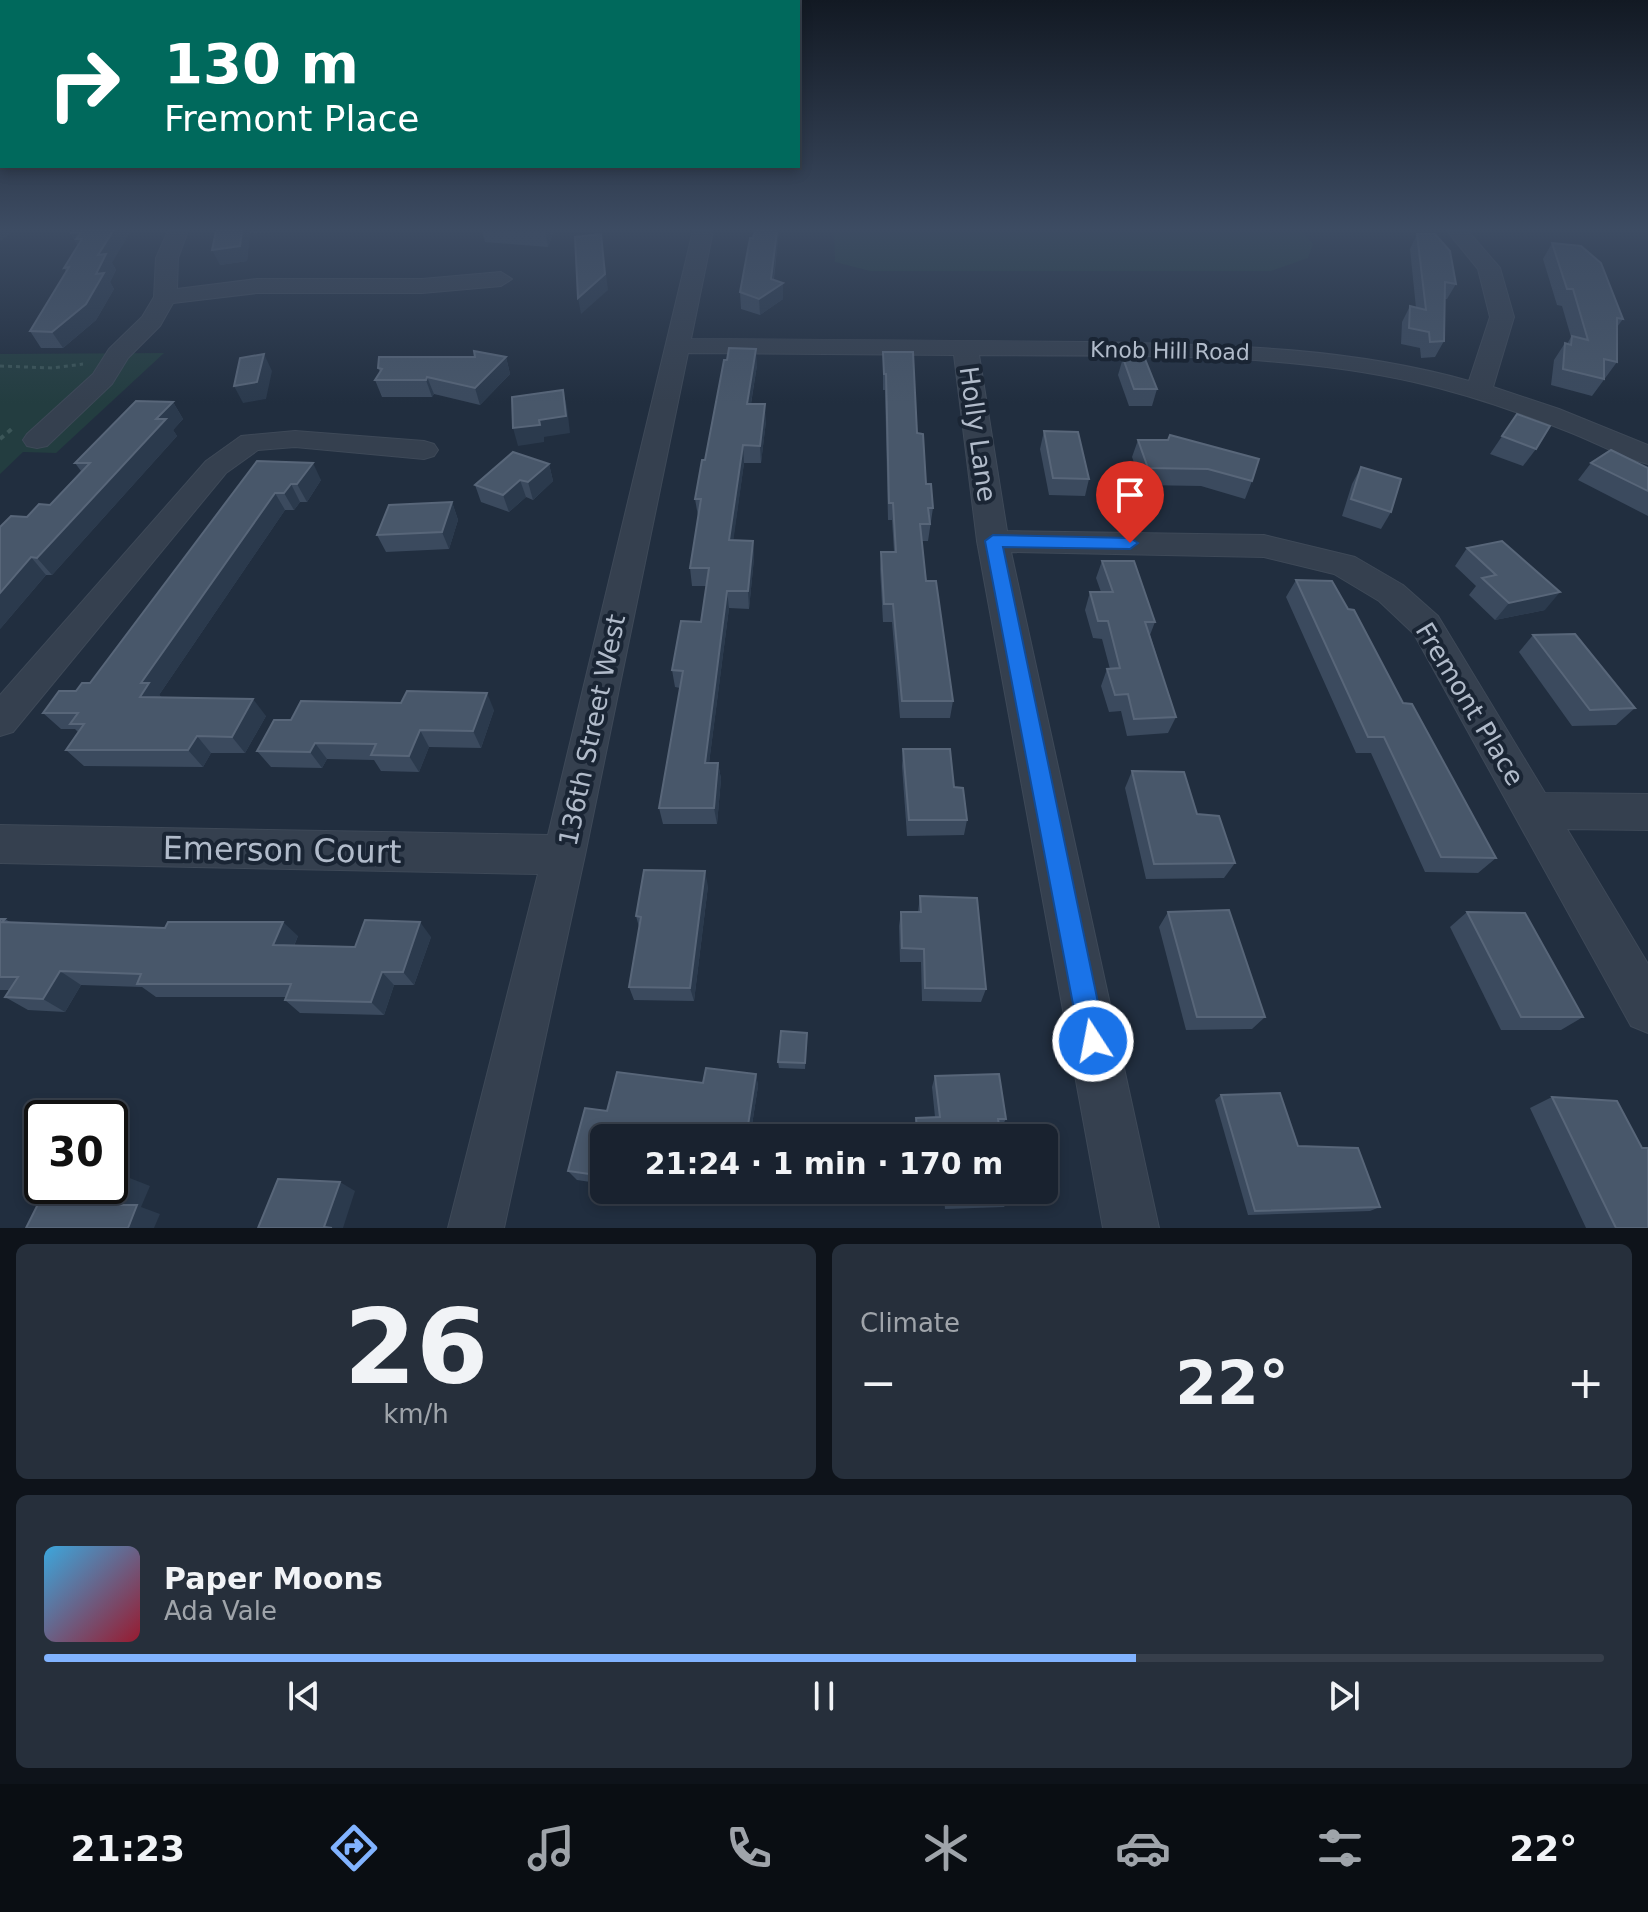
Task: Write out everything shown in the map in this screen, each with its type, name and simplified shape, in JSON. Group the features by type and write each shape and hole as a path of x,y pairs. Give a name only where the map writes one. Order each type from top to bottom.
{"street":[{"path":"37,440 103,379 118,354 152,321 165,297 165,288"},
{"path":"165,297 238,288"},
{"name":"136th Street West","path":"476,1228 564,855 690,288"},
{"path":"1479,391 1502,317 1494,288"},
{"name":"Knob Hill Road","path":"676,346 1278,353 1379,367 1479,391 1591,429 1648,455"},
{"name":"Holly Lane","path":"965,347 993,541 1131,1228"},
{"path":"0,721 216,467 251,442 295,439 424,450"},
{"name":"Fremont Place","path":"993,541 1264,546 1344,565 1391,593 1426,625 1648,1009"},
{"path":"1534,811 1648,812"},
{"name":"Emerson Court","path":"0,844 564,855"}],"path":[{"path":"0,366 73,366 118,354"}],"green space":[{"path":"164,353 56,453 23,452 0,474 0,354"}],"building":[{"path":"56,288 95,288 86,304 52,332 30,331"},
{"path":"578,288 589,288 578,298"},
{"path":"741,288 775,288 759,299 740,292"},
{"path":"1423,288 1445,288 1444,341 1430,342 1429,332 1409,328 1410,306 1426,310"},
{"path":"1611,288 1623,319 1617,318 1617,362 1604,359 1604,379 1563,369 1565,343 1571,345 1572,336 1588,340 1573,289 1567,289"},
{"path":"729,348 756,349 747,404 765,404 760,446 743,445 729,540 753,541 748,591 727,591 705,763 718,763 714,808 659,808 683,671 672,670 681,621 701,622 709,568 690,568 701,499 695,499"},
{"path":"474,351 506,357 475,388 427,377 426,380 375,380 382,369 378,368 379,357 475,357"},
{"path":"883,352 913,352 917,433 923,434 926,484 931,484 933,508 928,508 930,524 920,524 926,581 936,581 953,701 902,701 893,604 884,604 881,552 896,552 893,503 889,503"},
{"path":"264,354 257,382 234,386 240,358"},
{"path":"1123,358 1145,359 1157,389 1134,389"},
{"path":"563,390 566,416 539,420 540,425 513,428 512,397"},
{"path":"136,401 173,402 156,419 166,419 37,558 31,557 0,593 0,527 11,516 27,517 39,504 50,505 90,463 75,463"},
{"path":"1517,414 1550,426 1536,449 1502,436"},
{"path":"1044,431 1078,432 1089,479 1053,478"},
{"path":"1170,435 1259,459 1252,481 1208,469 1148,468 1138,440 1168,440"},
{"path":"1611,450 1648,468 1648,491 1591,463"},
{"path":"513,452 549,464 528,482 520,480 503,495 475,485"},
{"path":"257,461 313,463 297,484 291,484 284,493 275,493 141,683 149,683 140,697 253,699 232,737 197,736 188,750 66,750 84,724 70,724 78,713 43,713 59,691 76,691 82,683 90,683"},
{"path":"1361,467 1401,479 1391,512 1351,499"},
{"path":"452,502 442,532 377,535 389,505"},
{"path":"1502,541 1560,592 1509,603 1482,578 1496,575 1467,548"},
{"path":"1102,561 1134,561 1155,622 1145,622 1176,717 1134,719 1128,694 1115,695 1107,669 1120,668 1108,621 1098,621 1090,592 1113,592"},
{"path":"1296,580 1332,581 1348,609 1354,610 1403,703 1412,704 1496,858 1441,857 1384,737 1368,737"},
{"path":"1575,634 1635,708 1590,710 1533,635"},
{"path":"407,691 487,693 473,731 420,730 409,756 371,755 376,744 315,743 310,752 257,751 274,720 291,720 301,701 401,703"},
{"path":"903,749 950,749 954,787 963,788 967,820 909,820"},
{"path":"1132,771 1184,772 1197,814 1219,816 1235,863 1154,864"},
{"path":"644,870 705,871 690,988 629,987 641,917 636,916"},
{"path":"920,896 977,898 986,989 925,988 924,949 902,948 901,912 921,912"},
{"path":"1229,910 1265,1017 1197,1017 1168,912"},
{"path":"1467,912 1525,913 1583,1017 1521,1017"},
{"path":"0,919 5,919 2,922 165,928 168,922 283,922 273,945 355,947 365,920 420,922 403,972 382,972 371,1002 285,1000 291,984 137,984 141,974 60,971 43,999 5,997 18,977 0,977"},
{"path":"781,1031 807,1033 805,1063 778,1062"},
{"path":"706,1068 756,1074 748,1124 590,1124 590,1174 568,1171 585,1108 607,1111 617,1072 703,1083"},
{"path":"999,1074 1006,1119 998,1119 999,1124 917,1124 916,1118 940,1117 935,1076"},
{"path":"1280,1093 1298,1146 1358,1148 1380,1207 1255,1211 1221,1095"},
{"path":"1552,1097 1617,1101 1642,1148 1648,1148 1648,1228 1616,1228"},
{"path":"278,1179 340,1182 324,1227 332,1228 258,1228"},
{"path":"38,1204 137,1205 128,1228 26,1228"}],"route":[{"path":"1093,1041 993,541 1130,543"}]}
